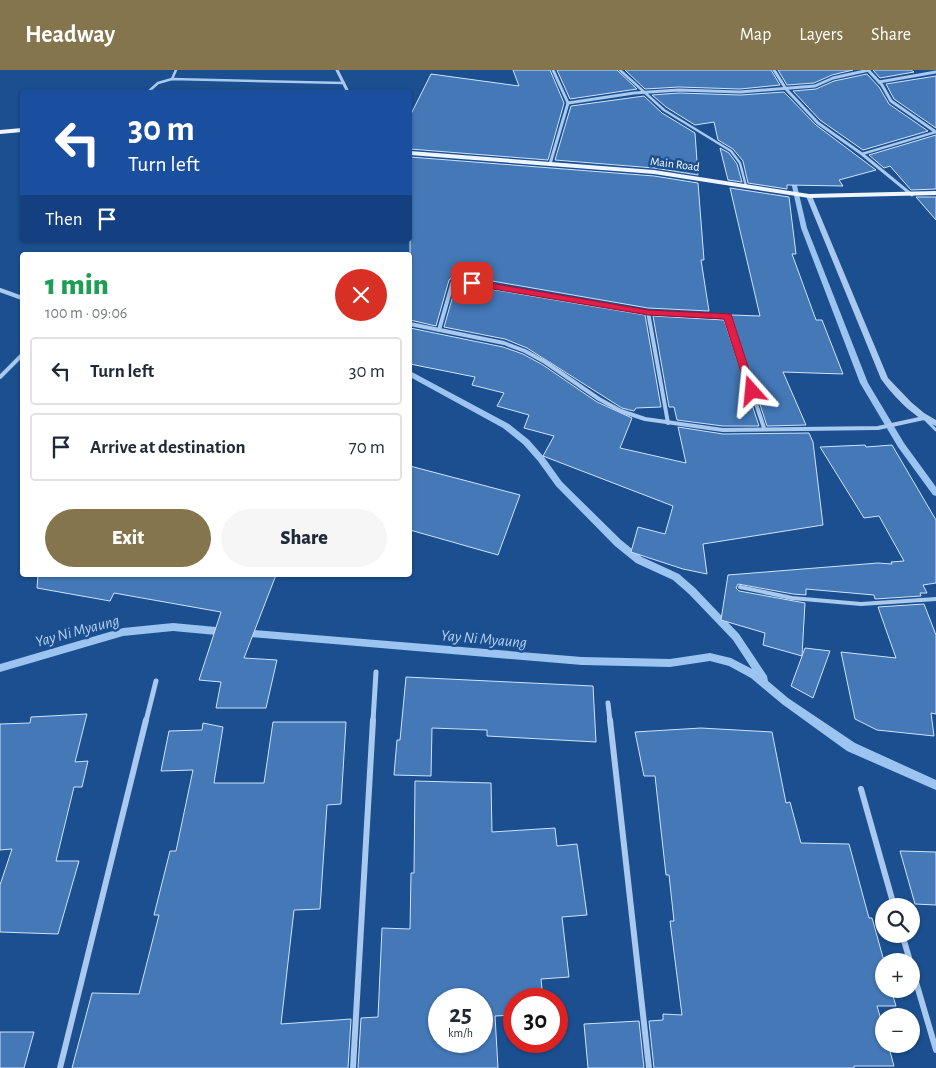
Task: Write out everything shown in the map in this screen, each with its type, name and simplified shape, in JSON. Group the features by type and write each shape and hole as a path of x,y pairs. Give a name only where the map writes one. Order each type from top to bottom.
{"main road":[{"path":"0,132 20,130"},
{"name":"Main Road","path":"412,153 654,172 809,196 913,196 936,193"}],"street":[{"path":"337,70 347,90"},
{"path":"550,164 568,103 553,70"},
{"path":"774,70 786,89 818,123 862,154 913,196"},
{"path":"568,103 642,92 679,90 740,92 815,86 833,78 868,70 879,82 891,101 936,132"},
{"path":"879,82 936,72"},
{"path":"809,196 885,379 900,398 924,418 936,423"},
{"path":"439,330 453,281 491,285 648,312 728,316 764,428"},
{"path":"0,290 20,297"},
{"path":"648,312 668,423"},
{"path":"412,324 504,343 518,348 546,362 598,399 621,411 645,419 724,430 878,428 924,418"},
{"path":"0,377 20,357"},
{"path":"352,1068 376,672"},
{"path":"60,1068 156,681"},
{"path":"608,703 649,1068"},
{"path":"861,789 892,898"},
{"path":"920,994 936,1050"}],"lane":[{"path":"172,79 176,70"},
{"path":"620,70 664,110 730,151 740,163 746,186"},
{"path":"150,90 158,83 172,79 344,83"},
{"path":"862,154 936,132"},
{"path":"924,418 936,430"},
{"path":"740,587 792,598 861,604 936,599"}],"building":[{"path":"513,70 550,70 564,103 548,160 412,149 412,112 431,74 519,86"},
{"path":"557,70 617,70 637,89 570,99"},
{"path":"625,70 771,70 780,85 740,89 679,87 645,89"},
{"path":"778,70 853,70 832,75 814,83 787,85"},
{"path":"873,70 911,70 914,72 880,78"},
{"path":"867,74 879,87 889,104 928,131 863,150 820,120 793,91 816,89 834,81"},
{"path":"936,76 936,128 894,99 886,84"},
{"path":"784,92 816,125 876,170 839,180 843,186 787,185 787,189 748,183 743,161 733,149 718,140 714,122 695,125 666,107 652,95 679,93 740,95"},
{"path":"644,96 662,113 695,133 698,175 654,168 555,160 571,106"},
{"path":"936,135 936,189 911,190 890,166 884,168 869,155"},
{"path":"720,148 729,153 737,164 742,182 728,180"},
{"path":"412,157 654,176 698,183 704,260 701,260 709,311 648,308 492,281 453,277 449,280 436,326 412,320 412,252 410,252 410,242 412,242"},
{"path":"730,188 789,197 796,254 792,254 816,320 822,320 843,374 783,372 806,425 767,426 731,315 760,316"},
{"path":"916,197 936,197 936,220"},
{"path":"456,285 645,315 661,407 636,408 634,411 622,408 527,348 505,339 444,327"},
{"path":"653,316 724,320 759,426 723,426 677,420 674,407 669,407"},
{"path":"412,328 503,347 523,354 543,365 597,402 632,418 620,448 686,463 678,427 723,434 809,433 813,442 823,525 703,544 707,574 683,569 631,552 638,527 665,534 673,506 543,456 554,436 524,428 529,415 497,406 504,393 472,385 475,377 412,364"},
{"path":"865,445 866,447 892,445 936,520 936,583 923,585 927,593 920,593 921,596 875,599 874,595 806,589 806,595 793,594 738,584 736,588 739,591 805,603 802,656 763,645 765,633 721,620 728,575 878,563 892,564 891,562 904,561 879,516 864,518 820,447"},
{"path":"412,467 520,495 498,555 412,531"},
{"path":"38,577 275,577 244,658 277,660 266,708 216,708 221,682 199,680 221,612 114,593 110,601 37,588"},
{"path":"924,604 936,635 936,714 931,713 934,736 877,730 855,719 841,652 896,658 878,607"},
{"path":"805,648 830,651 813,698 791,686"},
{"path":"406,677 593,686 596,742 487,736 487,730 432,728 431,776 394,775 397,740 400,740"},
{"path":"87,714 75,762 88,761 82,787 74,787 56,861 79,861 58,934 0,932 0,885 12,849 0,850 0,724 30,723 31,717"},
{"path":"273,722 346,722 341,804 327,805 320,909 294,910 281,1024 351,1019 348,1068 72,1068 92,993 139,994 159,915 154,915 170,851 176,851 193,770 161,771 169,731 202,730 203,723 223,727 214,783 264,783"},
{"path":"701,728 772,732 786,803 790,802 801,843 849,844 869,918 872,918 875,929 875,943 879,943 882,953 875,953 875,998 894,998 896,1006 877,1006 878,1008 875,1008 875,1053 890,1053 894,1066 854,1066 854,1068 654,1068 649,1021 663,1020 663,1014 682,1015 670,921 674,921 669,875 666,875 655,776 644,776 635,732"},
{"path":"415,781 491,783 492,832 555,828 557,846 577,844 587,915 562,917 569,977 541,979 542,988 503,988 503,1016 495,1016 498,1068 358,1068 361,1018 378,1017 382,928 410,929 411,873 414,873"},
{"path":"900,851 936,852 936,905 920,904 920,898 913,898"},
{"path":"639,1021 644,1068 588,1068 584,1024"},
{"path":"0,1032 34,1032 24,1068 0,1068"}],"waterway":[{"path":"791,173 804,228 864,383 901,445 936,493"},
{"path":"412,375 506,426 526,442 559,484 618,543 639,560 676,577 692,591 736,637 764,679"},
{"name":"Yay Ni Myaung","path":"0,668 123,632 173,627 227,632"},
{"name":"Yay Ni Myaung","path":"242,633 582,661 670,663 710,657 731,662 754,675 785,701 851,747 936,785"}],"route":[{"path":"472,283 648,312 728,316 752,391"}]}
